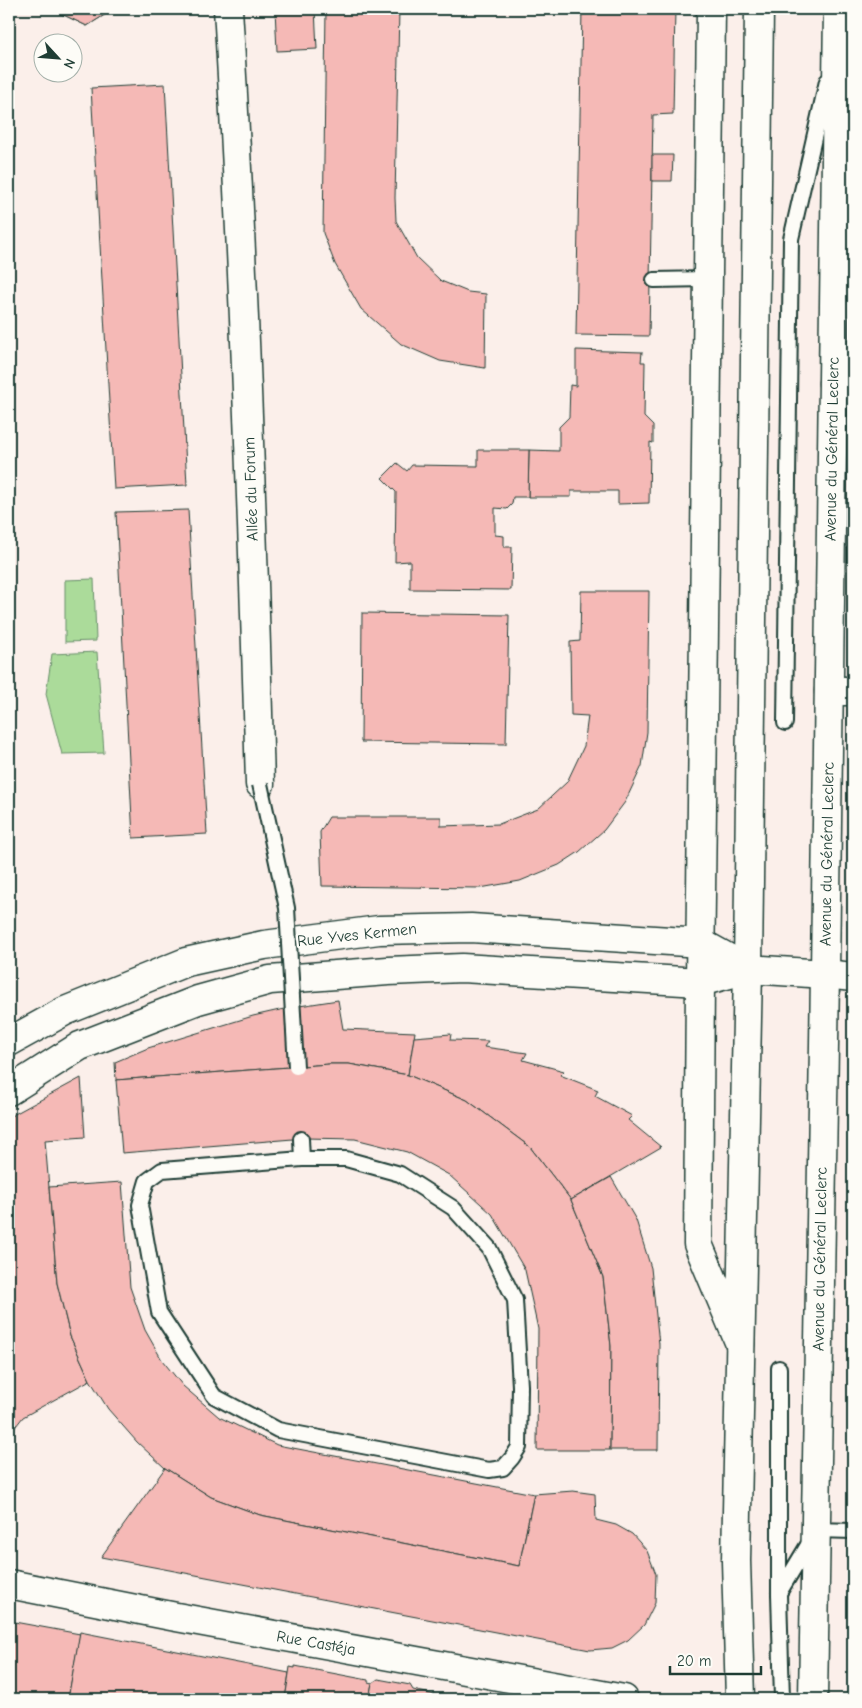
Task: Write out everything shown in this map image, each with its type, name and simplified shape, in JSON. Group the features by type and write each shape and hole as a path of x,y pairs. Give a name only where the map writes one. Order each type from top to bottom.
{"street":[{"name":"Allée du Forum","path":"228,9 239,194 256,613 260,784"},
{"path":"711,9 698,1244 740,1344"},
{"path":"740,1699 736,1561 748,968 759,9"},
{"name":"Avenue du Général Leclerc","path":"813,1699 825,974 841,691 843,383 838,9"},
{"name":"Rue Yves Kermen","path":"9,1042 65,1011 186,962 274,944 379,930 472,928 700,943 748,968"},
{"name":"Rue Yves Kermen","path":"9,1091 80,1046 198,1000 270,980 388,971 462,968 700,982 748,968 853,977"},
{"name":"Rue Castéja","path":"9,1584 157,1614 624,1699"}],"lane":[{"path":"785,723 791,239 838,36"},
{"path":"654,280 707,279"},
{"path":"260,784 287,908 296,1067"},
{"path":"301,1139 302,1159"},
{"path":"302,1159 346,1159 400,1174 453,1208 489,1248 515,1300 520,1386 519,1447 503,1468 489,1470 278,1430 214,1396 164,1321 159,1312 140,1205 146,1182 162,1170 302,1159"},
{"path":"779,1368 778,1594 782,1699"},
{"path":"778,1594 817,1530 853,1531"}],"green space":[{"path":"94,579 96,641 65,642 65,580"},
{"path":"97,652 104,753 62,754 46,694 52,654"}],"building":[{"path":"51,9 114,9 87,26"},
{"path":"51,9 114,9 87,26"},
{"path":"275,9 315,9 317,49 277,51"},
{"path":"326,9 399,9 396,221 417,258 441,281 468,292 486,294 485,368 440,361 401,344 361,309 335,264 323,233"},
{"path":"582,9 675,9 673,114 653,115 649,336 576,335"},
{"path":"165,84 187,485 114,489 91,88"},
{"path":"652,155 673,155 672,181 652,181"},
{"path":"576,350 642,352 641,362 645,362 644,417 653,426 653,443 650,442 649,503 618,504 618,491 571,491 571,497 528,497 529,450 559,451 559,427 569,417 570,385 576,386"},
{"path":"478,450 529,450 528,497 513,497 512,504 507,509 495,508 495,535 504,536 504,547 512,547 511,590 410,589 410,561 395,562 396,492 382,478 397,463 407,471 412,465 478,466"},
{"path":"188,510 207,834 133,838 116,512"},
{"path":"581,591 649,591 647,732 642,766 625,802 604,830 579,852 559,865 520,881 480,888 322,886 320,832 329,817 441,817 441,826 499,824 538,809 567,782 584,746 588,716 571,715 570,642 580,641"},
{"path":"362,613 509,615 506,744 361,742"},
{"path":"338,1000 343,1029 415,1032 408,1075 349,1064 329,1064 116,1080 115,1062 148,1048 253,1016"},
{"path":"451,1034 450,1040 488,1041 484,1047 527,1053 523,1060 564,1071 560,1075 598,1090 595,1096 632,1116 628,1120 661,1147 571,1200 530,1147 467,1100 408,1075 414,1037"},
{"path":"349,1064 408,1075 467,1100 530,1147 571,1200 603,1277 611,1346 610,1450 537,1450 538,1329 525,1270 492,1214 449,1175 407,1152 355,1139 305,1138 122,1153 116,1080"},
{"path":"81,1078 85,1137 45,1140 57,1283 70,1336 90,1380 23,1417 9,1435 9,1117"},
{"path":"611,1177 636,1220 651,1268 659,1344 658,1450 610,1450 611,1346 603,1277 571,1200"},
{"path":"122,1182 130,1287 145,1330 162,1360 183,1386 219,1417 277,1445 534,1494 519,1566 260,1515 211,1497 165,1468 137,1442 108,1409 90,1380 70,1336 57,1283 49,1187"},
{"path":"165,1468 211,1497 260,1515 519,1566 534,1494 573,1491 595,1494 596,1520 616,1525 632,1534 647,1551 656,1574 655,1603 644,1625 628,1640 612,1648 590,1650 101,1557"},
{"path":"9,1621 80,1634 68,1699 9,1699"},
{"path":"80,1632 289,1673 285,1699 68,1699"},
{"path":"295,1666 368,1680 368,1682 372,1683 369,1699 285,1699 290,1667 295,1668"},
{"path":"378,1679 410,1685 413,1690 453,1699 369,1699 372,1683"}]}
